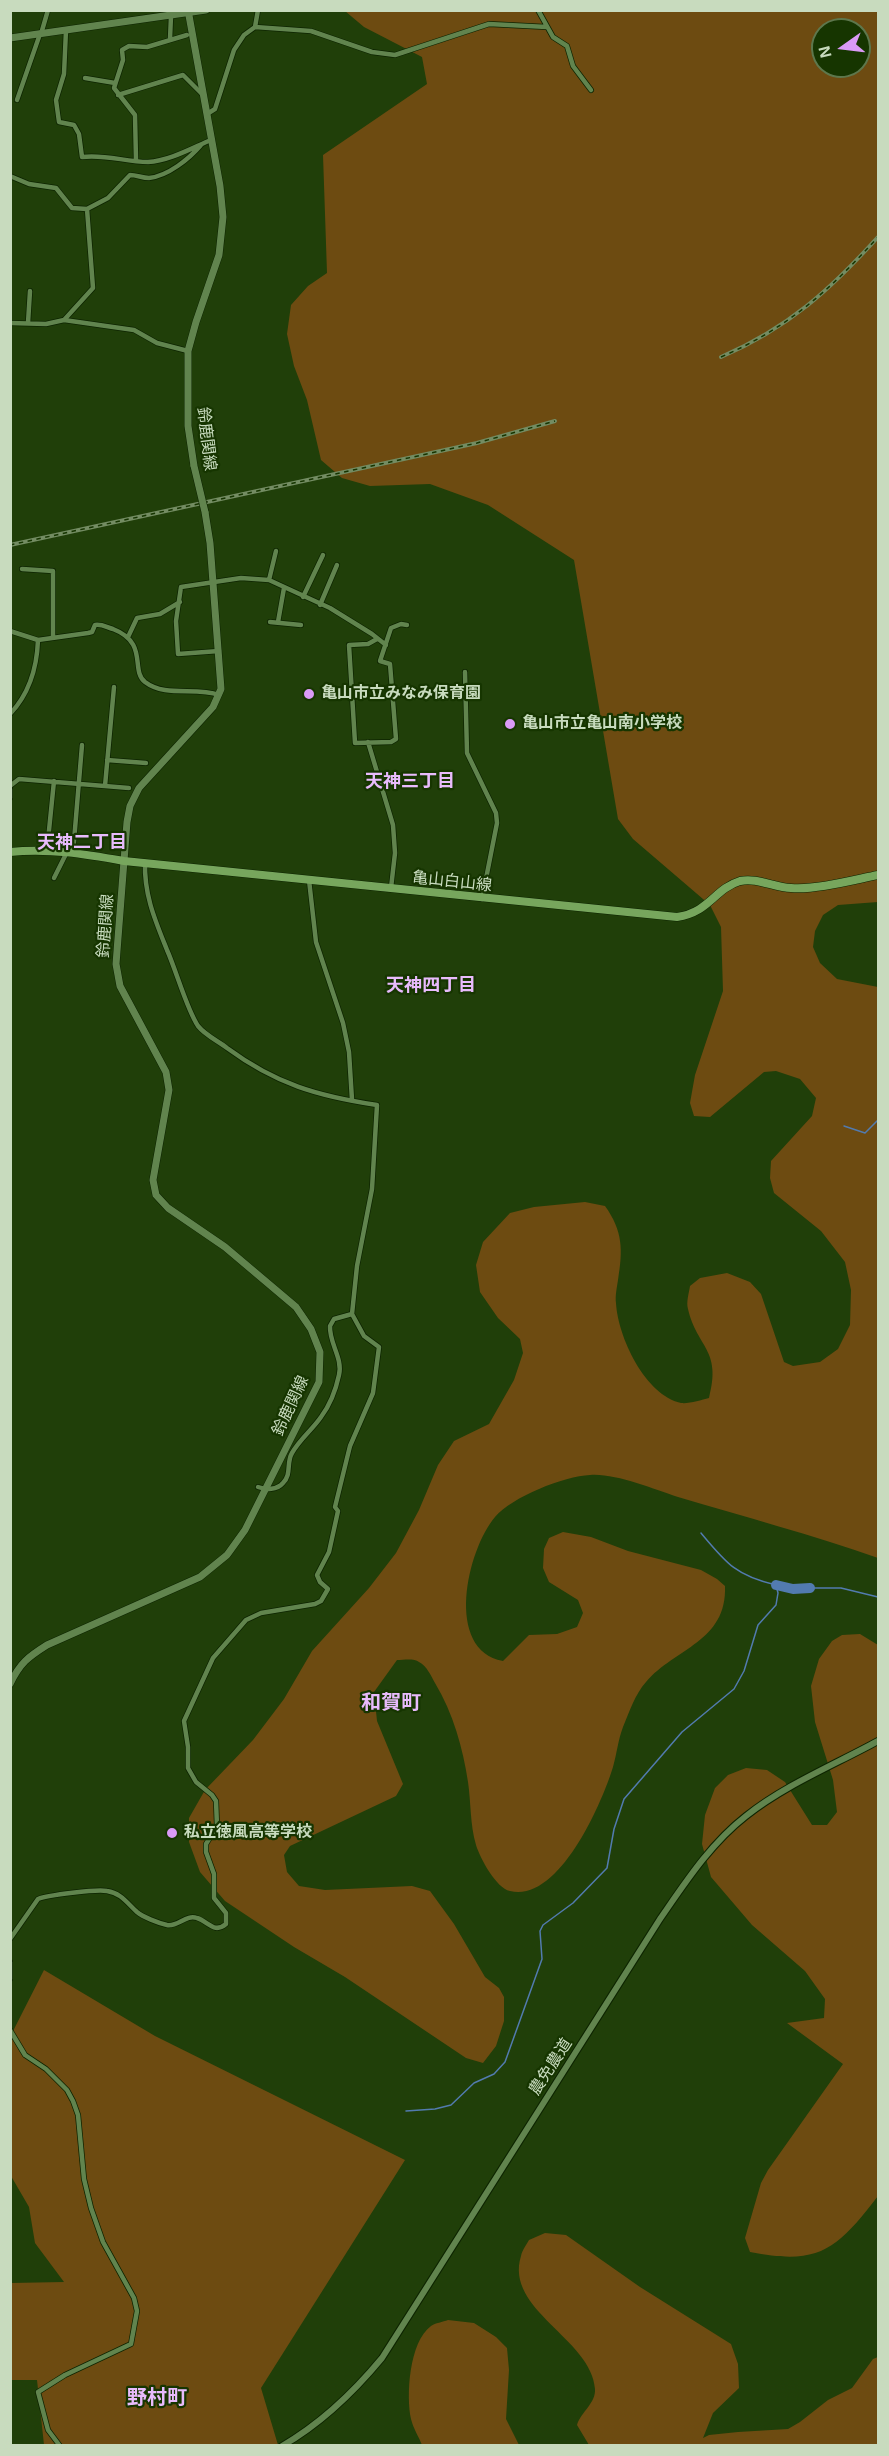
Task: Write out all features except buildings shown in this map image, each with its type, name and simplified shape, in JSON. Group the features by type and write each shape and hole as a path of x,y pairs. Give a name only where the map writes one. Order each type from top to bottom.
{"main road":[{"path":"10,38 206,10"},
{"name":"鈴鹿関線","path":"10,1684 18,1666 47,1645 200,1577 227,1555 245,1530 262,1489 319,1382 320,1352 311,1329 296,1307 225,1247 168,1208 156,1195 153,1180 169,1090 166,1072 120,986 116,964 127,822 136,792 213,707 219,695 219,651 210,543 188,426 188,351 216,267 221,243 221,195 188,12"},
{"name":"亀山白山線","path":"10,852 47,850 70,852 124,861 677,917 704,908 729,886 744,880 791,889 879,875"}],"street":[{"path":"17,100 48,10"},
{"path":"206,114 215,109 239,41 255,27 258,10"},
{"path":"538,10 553,37 567,46 573,66 591,90"},
{"path":"170,39 171,16"},
{"path":"255,27 316,32 372,52 395,55 489,24 547,27"},
{"path":"66,30 64,74 56,100 59,122 74,125 79,134 82,157 99,155 147,162 211,140"},
{"path":"136,160 135,115 114,88 123,60 122,50 129,46 147,47 187,35"},
{"path":"118,95 183,75 203,95"},
{"path":"85,78 116,82"},
{"path":"10,176 29,184 56,188 72,208 87,209 108,198 130,175 148,178 164,173 189,157 201,144"},
{"path":"64,320 93,288 87,209"},
{"path":"28,323 30,291"},
{"path":"10,323 46,324 64,320 134,330 157,343 188,351"},
{"path":"268,580 276,551"},
{"path":"303,597 323,555"},
{"path":"320,605 337,566"},
{"path":"22,569 53,571 53,637"},
{"path":"219,651 178,654 176,621 182,588 241,578 268,580 348,619 386,645"},
{"path":"278,622 284,588"},
{"path":"128,637 137,618 160,614 180,602"},
{"path":"270,622 301,625"},
{"path":"10,631 38,640 92,632 95,625 99,624 128,637 136,650 141,677 146,682 173,691 209,691 219,695"},
{"path":"377,639 368,645 348,645 355,743 391,742 396,739 390,664 380,661 391,628 401,624 407,625"},
{"path":"10,714 19,704 34,672 38,640"},
{"path":"465,672 464,712 467,753 496,813 498,822 483,899"},
{"path":"105,786 114,687"},
{"path":"368,742 393,825 396,854 392,888"},
{"path":"54,878 70,852 82,745"},
{"path":"108,760 146,763"},
{"path":"10,798 10,788 20,779 129,788"},
{"path":"47,850 54,781"},
{"path":"10,1939 38,1899 104,1890 124,1898 140,1914 165,1924 174,1924 191,1917 213,1928 220,1928 226,1924 226,1913 214,1898 214,1874 206,1852 206,1844 218,1822 216,1801 196,1782 188,1768 188,1741 184,1721 213,1658 246,1620 261,1613 315,1604 321,1601 328,1589 320,1582 318,1572 329,1552 335,1531 338,1511 335,1507 337,1491 345,1473 350,1446 373,1393 379,1347 364,1336 352,1314 357,1266 372,1189 377,1105 317,1093 272,1077 200,1028 192,1015 177,972 154,922 148,896 145,862"},
{"path":"309,880 316,942 343,1023 349,1052 352,1100"},
{"path":"262,1489 280,1486 285,1481 288,1476 290,1457 302,1438 320,1419 331,1399 340,1373 330,1326 334,1319 352,1314"},
{"name":"農免農道","path":"282,2445 303,2433 344,2401 382,2358 660,1919 704,1858 745,1817 771,1798 879,1741"},
{"path":"10,1962 10,1979"},
{"path":"10,2030 25,2055 46,2069 67,2090 74,2101 78,2115 84,2180 91,2208 103,2242 134,2298 137,2311 136,2327 131,2344 65,2375 38,2392 48,2430 60,2445"}],"shaded area":[{"path":"345,11 878,11 878,902 838,905 823,915 815,931 813,947 820,963 837,979 878,987 878,1558 611,1476 579,1476 553,1483 513,1502 495,1517 476,1552 466,1597 467,1619 473,1638 485,1653 503,1661 529,1635 557,1634 577,1627 583,1613 578,1600 549,1582 543,1568 544,1549 549,1538 563,1532 591,1537 628,1551 701,1570 725,1586 723,1605 718,1620 709,1632 658,1670 639,1692 621,1732 613,1767 599,1803 576,1847 561,1867 545,1882 528,1891 510,1891 494,1879 485,1864 474,1837 466,1769 452,1719 428,1671 422,1664 412,1660 397,1660 374,1692 377,1721 403,1784 396,1796 290,1846 284,1855 287,1872 299,1886 325,1890 412,1886 430,1891 454,1924 485,1977 499,1988 504,1997 504,2021 496,2046 483,2063 466,2058 345,1977 294,1947 225,1901 200,1872 189,1842 189,1818 205,1790 253,1740 284,1699 312,1651 369,1588 396,1553 419,1510 438,1465 454,1441 489,1424 514,1380 523,1353 520,1339 498,1318 480,1292 476,1265 483,1242 510,1213 534,1207 585,1202 605,1206 615,1224 620,1241 621,1259 616,1300 622,1332 645,1377 668,1398 681,1403 709,1398 712,1382 710,1359 687,1306 690,1286 700,1278 727,1273 750,1282 761,1294 784,1362 793,1366 820,1362 838,1349 850,1325 851,1290 845,1262 821,1231 774,1193 770,1178 771,1161 812,1116 816,1098 800,1079 776,1071 764,1072 710,1117 694,1116 690,1103 695,1075 723,991 721,927 710,905 633,839 618,819 574,560 488,505 430,484 370,486 342,478 321,460 307,400 294,366 287,334 291,305 308,286 327,273 323,155 427,84 422,57 364,27"},
{"path":"860,1634 878,1645 878,2196 851,2229 825,2249 794,2257 774,2256 750,2252 745,2238 761,2183 843,2064 787,2023 824,2018 825,1999 805,1971 752,1925 711,1877 702,1844 705,1815 715,1788 728,1775 746,1768 767,1770 785,1782 812,1825 827,1825 837,1812 833,1780 815,1722 811,1686 819,1659 832,1641 842,1635"},
{"path":"44,1970 155,2036 405,2160 261,2388 278,2445 44,2445 37,2380 11,2380 11,2283 64,2282 35,2243 29,2207 11,2176 10,2037"},
{"path":"545,2233 566,2235 640,2287 731,2344 738,2364 739,2388 713,2413 703,2438 709,2435 788,2429 828,2400 852,2388 873,2359 878,2357 878,2445 589,2445 577,2425 595,2394 590,2371 580,2355 536,2309 525,2293 519,2275 522,2254 529,2240"},
{"path":"448,2320 474,2323 496,2337 507,2348 509,2370 506,2419 519,2445 422,2445 412,2422 410,2409 411,2370 418,2344 424,2334 433,2325"}],"waterway":[{"path":"844,1126 865,1133 878,1120"},
{"path":"406,2111 435,2109 451,2105 474,2083 494,2074 505,2062 542,1959 540,1931 543,1925 573,1903 607,1868 614,1829 624,1799 682,1732 734,1689 744,1671 758,1625 776,1605 778,1593 776,1585 741,1573 725,1560 701,1533"},
{"path":"776,1585 793,1589 810,1588"},
{"path":"810,1588 841,1588 878,1597"}],"railway":[{"path":"721,357 767,333 807,306 843,274 878,237"},
{"path":"10,545 477,443 555,421"}],"place":[{"name":"亀山市立みなみ保育園","path":"309,694"},
{"name":"亀山市立亀山南小学校","path":"510,724"},
{"name":"私立徳風高等学校","path":"172,1833"}],"district":[{"name":"天神三丁目","path":"410,782"},
{"name":"天神二丁目","path":"82,843"},
{"name":"天神四丁目","path":"431,986"},
{"name":"和賀町","path":"391,1703"},
{"name":"野村町","path":"157,2398"}]}
